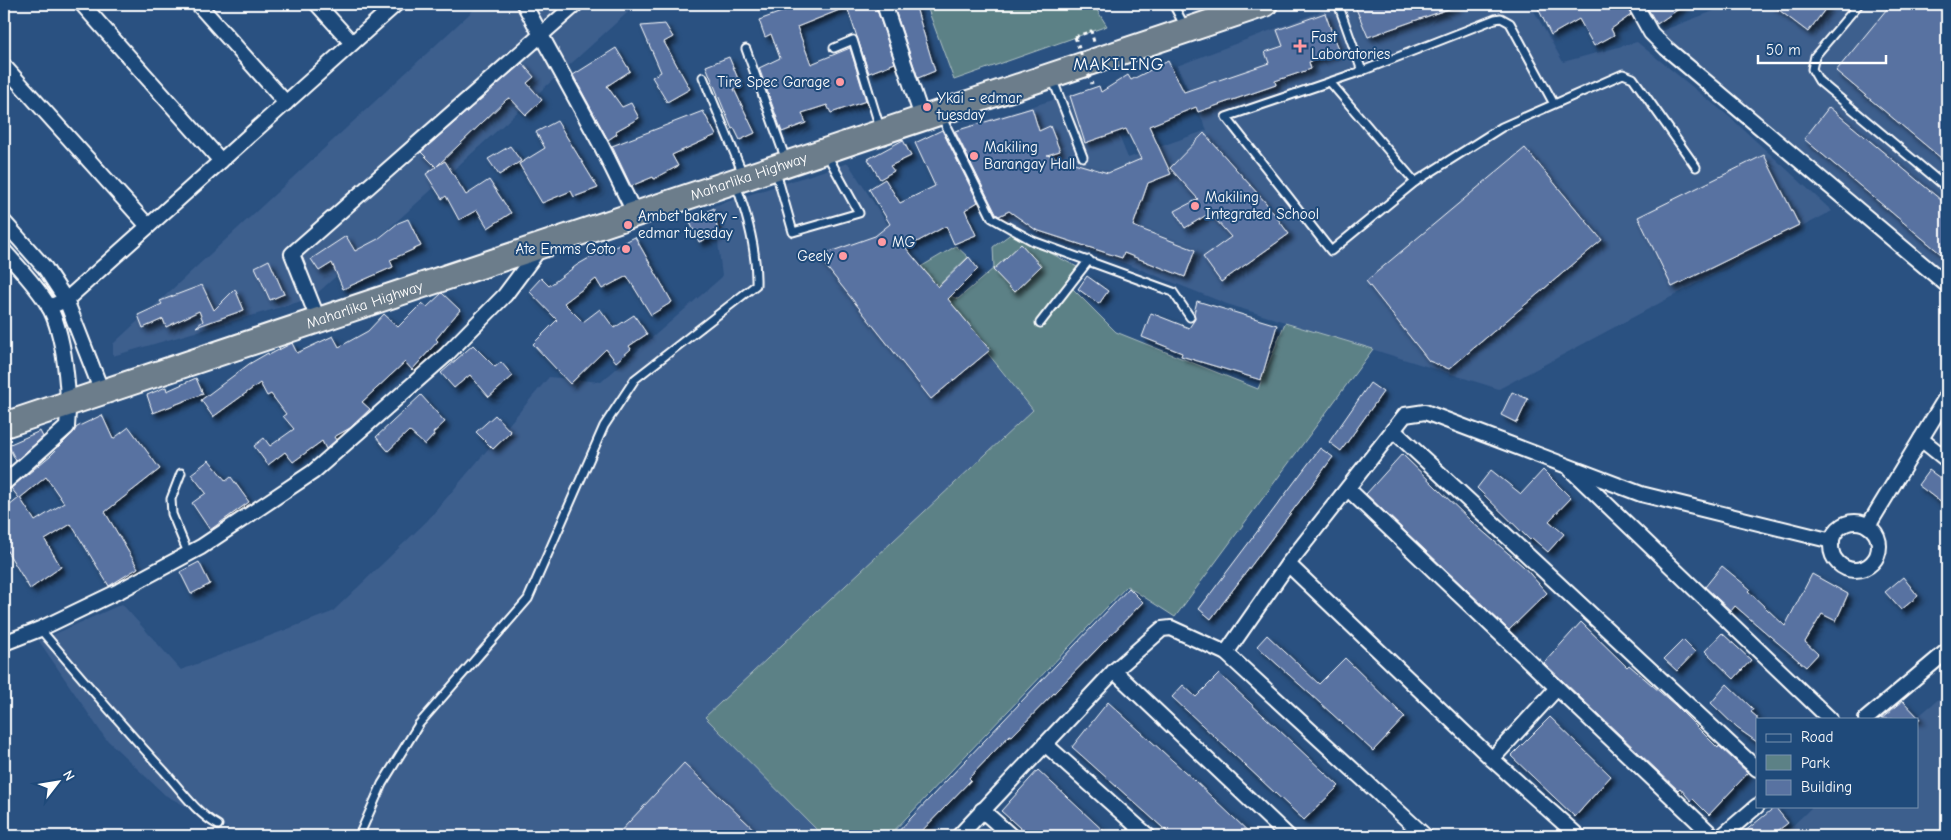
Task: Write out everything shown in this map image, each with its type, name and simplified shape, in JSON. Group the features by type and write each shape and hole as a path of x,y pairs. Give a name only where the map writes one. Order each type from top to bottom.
{"highway":[{"name":"Maharlika Highway","path":"4,425 1262,4"}],"street":[{"path":"82,4 222,161"},
{"path":"198,4 286,103"},
{"path":"317,4 352,43"},
{"path":"49,307 66,300 396,4"},
{"path":"524,4 635,214"},
{"path":"318,319 292,254 576,4"},
{"path":"884,4 930,114"},
{"path":"1636,4 1651,33 1666,48 1947,285"},
{"path":"4,66 148,226"},
{"path":"4,222 45,268 66,300 102,392"},
{"path":"4,642 40,629 119,591 188,553 266,505 313,472 446,355 505,295 544,244"},
{"path":"4,251 33,283 49,307 62,350 70,404 67,427 4,483"},
{"path":"1868,526 1947,396"},
{"path":"1226,653 1288,564 1405,415 1425,412 1641,494 1832,541"},
{"path":"1393,430 1756,768"},
{"path":"1921,439 1947,460"},
{"path":"1565,464 1829,718"},
{"path":"1348,489 1713,836"},
{"path":"1853,522 1868,526 1874,532 1879,546 1874,561 1868,566 1852,570 1845,568 1834,557 1832,541 1834,534 1846,524 1853,522"},
{"path":"1288,564 1492,758 1578,836"},
{"path":"959,836 1114,671 1162,629 1171,628 1226,653 1425,836"},
{"path":"1867,718 1947,651"},
{"path":"1114,671 1288,836"},
{"path":"1492,758 1557,688"},
{"path":"1045,744 1148,836"},
{"path":"1722,836 1756,807"},
{"path":"982,810 1010,836"}],"lane":[{"path":"1173,4 1186,29"},
{"path":"1338,4 1362,72"},
{"path":"1859,4 1815,56 1812,69 1819,81 1947,188"},
{"path":"1554,104 1510,23 1501,18 1495,18 1362,72 1226,117 1331,251 1415,182 1502,127 1623,74 1633,78 1696,167"},
{"path":"834,48 853,40 881,131"},
{"path":"746,49 781,164 793,232 860,213 824,149"},
{"path":"1051,74 1083,156"},
{"path":"359,836 382,784 419,724 528,599 604,426 635,379 756,285 757,262 739,179 704,77"},
{"path":"1330,82 1415,182"},
{"path":"930,114 992,218 1033,241 1173,292 1190,317"},
{"path":"1040,323 1089,260"},
{"path":"181,474 171,499 172,514 188,553"},
{"path":"40,629 133,738 204,815 218,825"}],"path":[{"path":"1091,32 1075,37 1092,84"}],"shaded area":[{"path":"480,4 637,4 312,298 113,356 113,344"},
{"path":"1340,4 1530,4 1563,62 1637,42 1732,119 1832,211 1499,389 1227,304 1132,266 993,217 978,187 993,182 970,125 1099,86 1128,158 1207,130 1177,66"},
{"path":"1732,4 1947,4 1947,279 1656,33"},
{"path":"848,163 917,269 1033,410 705,717 823,836 241,836 165,795 105,738 39,641 122,604 181,670 332,612 427,521 549,377 601,382 722,277 714,206"},
{"path":"1947,692 1947,836 1782,836 1811,808 1918,808 1918,718 1916,718"}],"green space":[{"path":"926,4 1093,4 1107,26 954,80"},
{"path":"1012,233 1081,269 1069,285 1116,332 1258,389 1285,323 1373,349 1175,617 1127,586 889,836 823,836 705,717 1033,410 962,321 917,269 956,246 968,257 939,285 950,296 958,299 994,268 993,247"}],"building":[{"path":"784,4 875,4 895,63 869,73 847,7 797,27 811,64 850,48 866,101 831,113 827,105 802,113 806,123 782,132 759,68 780,58 771,34 765,37 759,20 787,10"},
{"path":"893,4 915,4 935,71 918,78"},
{"path":"1354,4 1457,4 1457,6 1368,37"},
{"path":"1536,4 1626,4 1631,15 1611,29 1614,35 1594,46 1579,19 1551,35"},
{"path":"1645,4 1686,4 1657,24"},
{"path":"1771,4 1829,4 1808,32"},
{"path":"1891,4 1947,4 1947,163 1836,71"},
{"path":"1325,13 1339,52 1309,62 1311,69 1275,81 1276,85 1198,112 1196,107 1149,126 1171,174 1148,183 1133,226 1195,250 1185,277 1124,253 1122,258 1036,230 1009,211 999,216 996,214 955,131 1032,108 1039,131 1050,126 1060,151 1047,155 1108,173 1141,159 1126,129 1085,143 1070,96 1099,86 1101,92 1128,75 1131,80 1168,61 1184,92 1269,63 1265,52 1283,46 1277,30"},
{"path":"665,24 673,37 664,42 690,89 667,102 652,77 661,72 641,26"},
{"path":"616,48 630,71 607,86 622,107 631,103 639,118 616,131 617,134 608,140 573,75"},
{"path":"729,57 741,86 734,89 755,133 740,140 734,128 732,129 706,66"},
{"path":"522,63 534,77 527,83 542,100 526,115 510,98 507,99 437,166 445,161 466,195 489,180 511,213 488,228 477,210 459,220 446,196 442,199 426,174 436,167 421,152"},
{"path":"1829,107 1947,205 1947,259 1804,139"},
{"path":"703,111 716,135 672,155 678,166 654,179 653,177 631,186 612,146"},
{"path":"557,121 598,188 574,197 571,191 542,203 519,164 545,148 536,132"},
{"path":"942,130 978,202 965,210 976,235 954,244 946,226 906,248 938,287 969,257 978,269 948,299 990,350 931,399 818,256 875,236 890,224 869,189 885,179 900,203 935,186 915,143"},
{"path":"1204,133 1266,203 1289,234 1221,282 1203,257 1231,237 1210,213 1185,228 1175,211 1198,199 1170,168"},
{"path":"903,140 911,156 890,166 894,171 880,179 868,159"},
{"path":"510,146 521,161 499,175 488,159"},
{"path":"1525,148 1602,240 1449,369 1429,361 1366,281"},
{"path":"1764,155 1799,225 1672,287 1638,217"},
{"path":"714,208 718,234 699,242 689,220"},
{"path":"408,219 421,246 390,260 393,267 343,289 332,263 319,271 311,259 346,236 355,251 378,239 398,223"},
{"path":"635,237 672,302 651,315 627,276 602,289 596,279 564,303 583,322 600,309 614,328 634,315 647,334 629,346 631,349 616,362 606,349 570,384 533,344 557,320 529,291 541,278 549,286 577,265 603,250 605,252"},
{"path":"1021,244 1041,266 1014,292 993,270"},
{"path":"269,260 284,294 270,300 255,267"},
{"path":"1087,276 1108,291 1099,304 1078,289"},
{"path":"202,285 214,310 235,289 244,310 196,327 203,321 199,311 166,327 163,319 143,328 138,315 162,304 160,301"},
{"path":"442,293 460,310 436,339 438,341 412,370 405,362 362,402 370,409 350,428 334,437 336,440 326,449 322,441 293,462 285,452 268,465 254,446 264,438 270,446 294,429 283,416 286,414 271,394 267,396 260,383 213,417 201,400 249,364 268,353 269,355 292,343 297,353 333,336 339,347 368,331 384,314 398,327 422,303 427,307"},
{"path":"1197,301 1277,325 1261,380 1181,356 1182,353 1142,337 1151,313 1189,328 1195,319 1194,313"},
{"path":"473,345 495,367 501,362 513,376 489,397 470,375 454,388 441,373"},
{"path":"196,378 203,394 153,413 147,395 166,387 167,391"},
{"path":"1370,383 1383,392 1341,451 1329,442"},
{"path":"1512,392 1528,399 1517,423 1501,415"},
{"path":"421,395 445,422 433,433 434,435 425,445 409,431 388,451 376,437"},
{"path":"102,415 113,439 129,427 160,469 105,512 138,568 109,586 71,524 45,540 61,567 30,589 4,546 4,510 19,498 11,488 51,455 77,427","holes":["46,477 64,503 35,521 20,498"]},
{"path":"495,415 511,432 493,449 476,432"},
{"path":"40,431 43,437 16,461 8,445"},
{"path":"1320,448 1333,457 1211,619 1199,609"},
{"path":"1402,454 1472,522 1523,566 1547,593 1509,630 1366,494"},
{"path":"209,460 226,481 231,477 249,502 210,530 192,503 206,493 191,474"},
{"path":"1491,470 1521,494 1543,470 1571,498 1549,521 1564,534 1548,552 1532,538 1530,540 1477,488"},
{"path":"1929,470 1947,483 1947,507 1918,485"},
{"path":"199,562 210,584 191,594 180,572"},
{"path":"1722,566 1750,589 1748,591 1785,626 1812,574 1848,594 1836,621 1822,614 1805,642 1818,654 1806,667 1735,606 1731,611 1705,587"},
{"path":"1903,577 1918,596 1901,610 1885,592"},
{"path":"1129,588 1143,602 1012,736 1010,735 969,778 971,780 917,836 894,836"},
{"path":"1581,622 1627,667 1629,665 1675,705 1718,748 1719,746 1748,773 1709,815 1693,799 1691,801 1680,788 1678,790 1544,663"},
{"path":"1722,633 1751,660 1734,679 1705,651"},
{"path":"1267,635 1319,684 1345,658 1405,717 1373,751 1257,646"},
{"path":"1683,640 1695,652 1677,671 1664,659"},
{"path":"1219,674 1339,786 1304,820 1172,697 1183,685 1196,697"},
{"path":"1727,684 1753,709 1751,712 1757,717 1756,741 1737,728 1711,703"},
{"path":"1903,701 1920,719 1918,718 1882,718"},
{"path":"1108,702 1253,836 1172,836 1072,747"},
{"path":"1550,717 1611,776 1575,817 1511,756"},
{"path":"684,763 761,836 616,836"},
{"path":"1038,770 1109,836 1029,836 1001,811"},
{"path":"1774,808 1788,823 1771,836 1739,836"}],"place":[{"name":"Fast Laboratories","path":"1300,46"},
{"name":"Tire Spec Garage","path":"840,82"},
{"name":"Ykai - edmar tuesday","path":"927,107"},
{"name":"Makiling Barangay Hall","path":"974,156"},
{"name":"Makiling Integrated School","path":"1195,206"},
{"name":"Ambet bakery - edmar tuesday","path":"628,225"},
{"name":"MG","path":"882,242"},
{"name":"Ate Emms Goto","path":"626,249"},
{"name":"Geely","path":"843,256"}],"district":[{"name":"MAKILING","path":"1119,64"}]}
